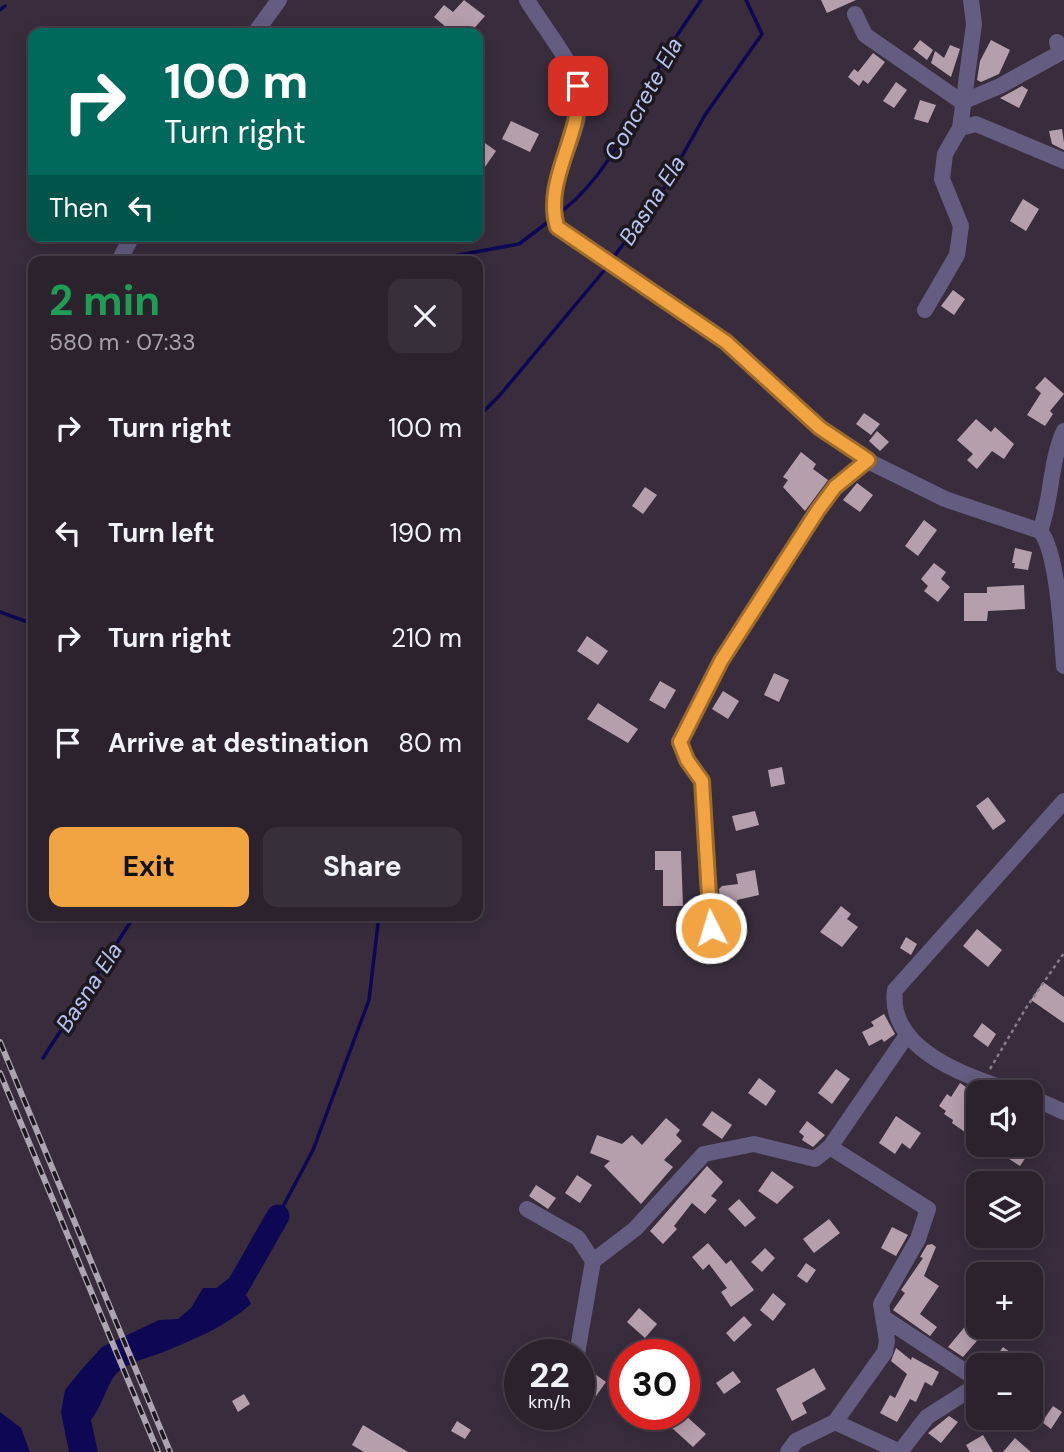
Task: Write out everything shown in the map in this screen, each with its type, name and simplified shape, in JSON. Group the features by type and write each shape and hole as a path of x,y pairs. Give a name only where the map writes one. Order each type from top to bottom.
{"street":[{"path":"259,28 279,0"},
{"path":"527,0 578,86 577,114 558,175 555,219 567,237 612,263 726,342 820,428 868,460 945,499 1040,531 1048,542 1056,587 1064,666"},
{"path":"925,310 957,255 961,226 943,179 945,154 960,128 974,24 971,0"},
{"path":"855,14 865,35 962,102"},
{"path":"962,102 1000,86 1060,53 1057,42"},
{"path":"960,128 976,124 1064,161"},
{"path":"1040,531 1060,457 1064,431"},
{"path":"711,928 702,781 687,760 680,742 721,661 818,510 835,487 868,460"},
{"path":"981,1080 938,1059 906,1035 898,1023 893,1006 895,990 1064,801"},
{"path":"593,1261 635,1229 704,1154 754,1144 814,1159 830,1147 906,1035"},
{"path":"1043,1102 1064,1112"},
{"path":"788,1452 796,1441 835,1422 885,1352 887,1341 881,1304 918,1238 928,1209 830,1147"},
{"path":"527,1209 578,1238 593,1261 580,1339"},
{"path":"884,1318 966,1372"},
{"path":"835,1422 900,1451 927,1417 966,1391"}],"path":[{"path":"984,1080 1026,1009 1064,953"}],"shaded area":[{"path":"203,1288 224,1288 247,1296 251,1304 208,1332 121,1369 91,1420 98,1452 69,1452 61,1412 65,1390 82,1369 102,1347 159,1320 178,1319 191,1308"},
{"path":"0,1412 21,1428 30,1452 0,1452"}],"building":[{"path":"464,0 485,16 474,28 447,28 434,17 444,5 453,12"},
{"path":"821,0 856,0 827,13"},
{"path":"920,40 933,50 927,60 913,49"},
{"path":"991,40 1010,50 999,74 981,82 977,80 980,61"},
{"path":"950,45 960,49 951,77 931,63 935,51 944,58"},
{"path":"873,53 885,62 868,84 863,80 859,86 848,77 854,69 858,72"},
{"path":"896,82 907,90 894,108 883,101"},
{"path":"1022,86 1028,90 1019,108 1000,98"},
{"path":"920,100 936,105 928,123 914,119"},
{"path":"511,121 539,134 530,152 502,139"},
{"path":"1062,129 1064,150 1052,144 1049,131"},
{"path":"483,142 496,151 483,170"},
{"path":"1023,199 1039,209 1026,231 1010,221"},
{"path":"953,290 965,299 954,315 941,306"},
{"path":"1045,377 1064,394 1050,411 1053,414 1045,426 1027,415 1041,393 1035,388"},
{"path":"864,413 880,424 871,435 856,424"},
{"path":"976,419 991,432 995,427 1014,444 1004,459 992,451 977,469 967,460 973,454 957,440"},
{"path":"877,431 889,442 880,451 869,441"},
{"path":"801,452 816,464 813,469 828,480 805,511 783,487 788,480 783,477"},
{"path":"857,483 873,495 860,512 843,500"},
{"path":"645,487 657,495 643,514 632,506"},
{"path":"924,520 937,530 918,556 905,546"},
{"path":"1015,548 1032,552 1028,570 1014,568 1015,563 1012,563"},
{"path":"934,563 946,572 941,579 950,587 938,602 924,591 928,586 921,579"},
{"path":"1024,585 1025,609 988,611 987,621 964,621 964,593 987,593 987,587"},
{"path":"587,636 608,651 598,665 577,651"},
{"path":"774,673 789,680 779,702 764,695"},
{"path":"660,681 676,690 665,709 649,700"},
{"path":"723,691 739,701 728,719 712,709"},
{"path":"598,703 638,729 628,743 587,719"},
{"path":"782,767 785,784 771,787 768,770"},
{"path":"988,797 1006,821 993,830 976,806"},
{"path":"755,811 759,825 736,831 732,816"},
{"path":"655,851 681,851 683,906 663,906 663,870 655,870"},
{"path":"755,870 759,895 737,900 738,911 725,913 724,904 720,905 719,889 722,886 738,884 736,874"},
{"path":"841,906 851,914 847,919 858,927 842,947 820,932"},
{"path":"977,929 1002,950 988,967 963,946"},
{"path":"906,937 917,944 911,955 900,948"},
{"path":"1043,982 1064,997 1064,1023 1031,1000"},
{"path":"884,1014 895,1034 884,1042 882,1039 869,1046 862,1032 874,1026 871,1022"},
{"path":"982,1023 996,1034 988,1047 973,1036"},
{"path":"836,1069 850,1079 832,1104 818,1093"},
{"path":"759,1078 776,1091 766,1106 748,1093"},
{"path":"960,1083 966,1087 965,1132 952,1123 953,1120 944,1114 946,1111 939,1106 947,1094 951,1097"},
{"path":"712,1111 732,1125 722,1139 702,1125"},
{"path":"896,1116 921,1133 910,1149 902,1143 895,1154 879,1143"},
{"path":"666,1118 680,1130 676,1135 682,1141 664,1160 673,1167 641,1204 604,1166 610,1161 590,1153 597,1135 622,1144 632,1135 642,1145"},
{"path":"807,1121 825,1135 813,1147 802,1140 804,1136 799,1132"},
{"path":"1006,1157 1026,1157 1020,1166"},
{"path":"707,1166 723,1182 711,1196 717,1200 705,1214 692,1203 674,1226 677,1229 663,1244 650,1231"},
{"path":"772,1171 794,1187 777,1204 758,1191"},
{"path":"577,1175 592,1185 580,1203 565,1193"},
{"path":"536,1185 556,1198 548,1209 529,1196"},
{"path":"739,1199 756,1218 745,1227 728,1209"},
{"path":"829,1219 840,1233 814,1253 803,1239"},
{"path":"892,1227 908,1235 896,1256 881,1248"},
{"path":"708,1243 726,1264 731,1260 754,1290 731,1307 721,1292 727,1288 709,1264 703,1270 692,1257"},
{"path":"927,1245 936,1247 924,1276 939,1286 920,1314 937,1327 930,1336 893,1310 905,1293 901,1290 923,1258 920,1257"},
{"path":"765,1248 775,1258 762,1272 751,1262"},
{"path":"806,1263 816,1270 807,1283 797,1276"},
{"path":"773,1293 786,1304 773,1321 760,1310"},
{"path":"639,1308 657,1324 645,1338 627,1322"},
{"path":"744,1316 752,1325 734,1342 726,1333"},
{"path":"966,1325 966,1339 979,1339 963,1357 948,1347"},
{"path":"1003,1347 1011,1353 999,1353"},
{"path":"896,1348 911,1360 912,1357 939,1372 932,1386 925,1382 916,1402 910,1399 897,1422 880,1413 890,1395 895,1398 907,1374 891,1361"},
{"path":"814,1368 826,1389 802,1403 807,1413 792,1421 776,1389"},
{"path":"733,1371 741,1382 724,1394 716,1383"},
{"path":"595,1374 606,1382 595,1395"},
{"path":"244,1394 250,1404 238,1412 232,1401"},
{"path":"1053,1406 1062,1412 1051,1429 1043,1421"},
{"path":"949,1416 958,1422 941,1443 928,1433"},
{"path":"457,1421 471,1430 465,1439 451,1431"},
{"path":"363,1425 408,1452 364,1452 352,1445"},
{"path":"700,1429 706,1434 693,1447 674,1430"},
{"path":"983,1435 993,1452 970,1452 966,1445"},
{"path":"1015,1438 1031,1452 1003,1452"}],"waterway":[{"name":"Concrete Ela","path":"561,212 580,195 611,156 671,45 701,0"},
{"name":"Basna Ela","path":"613,258 663,190 705,115 762,34 746,0"},
{"path":"0,10 5,6"},
{"path":"453,256 519,244 552,219"},
{"name":"Basna Ela","path":"483,412 607,267"},
{"path":"0,612 28,622"},
{"name":"Basna Ela","path":"43,1058 131,921"},
{"path":"278,1216 313,1150 369,1000 378,921"},
{"path":"208,1309 238,1286 278,1216"}],"railway":[{"path":"0,1042 170,1452"},
{"path":"0,1073 158,1452"}],"route":[{"path":"578,86 577,114 554,196 552,212 557,227 567,237 606,258 726,342 820,428 868,460 835,487 818,510 721,661 680,742 687,760 702,781 711,928"}]}
